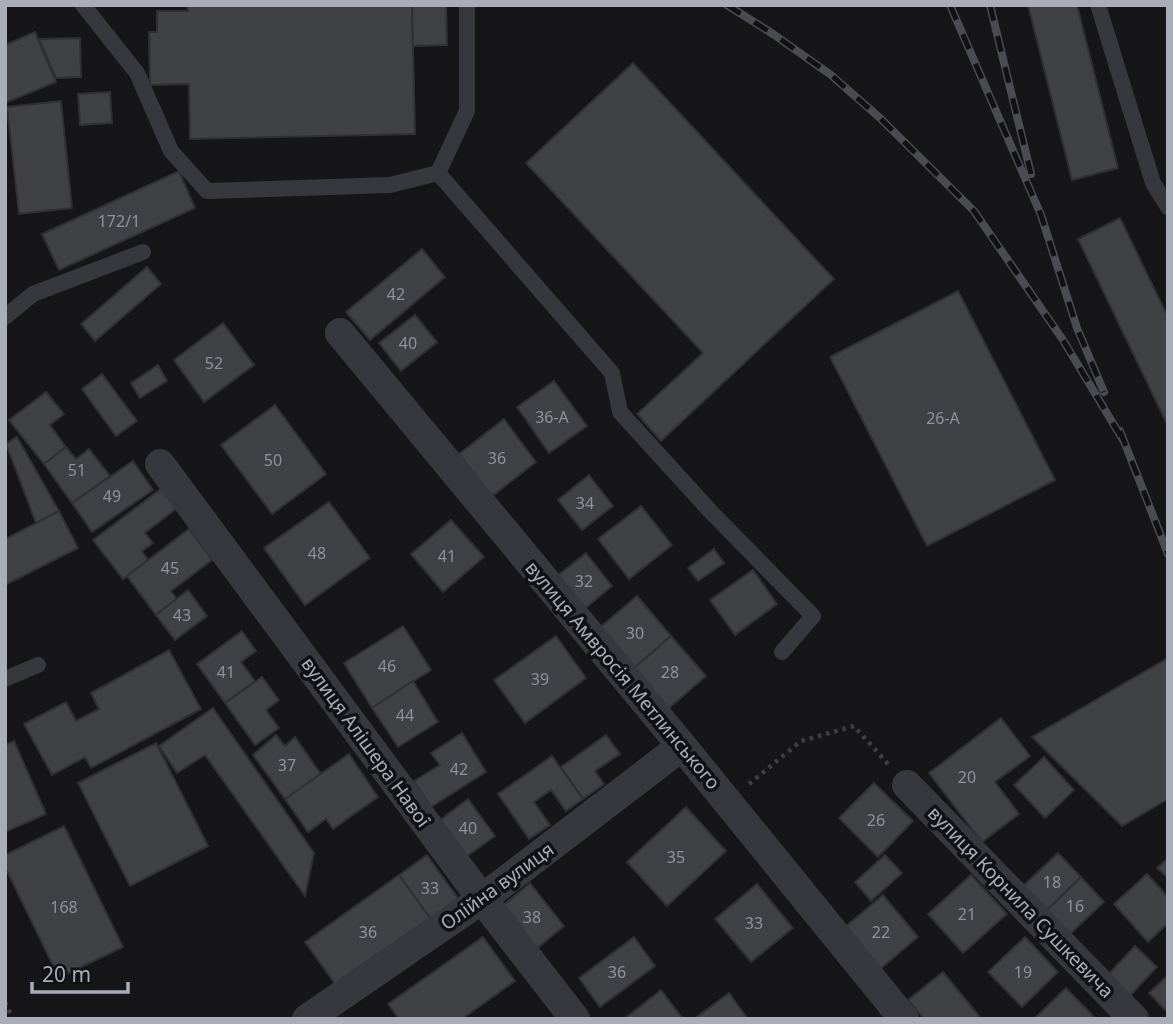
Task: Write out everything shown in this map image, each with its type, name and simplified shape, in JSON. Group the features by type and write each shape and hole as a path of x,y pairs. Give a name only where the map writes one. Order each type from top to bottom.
{"street":[{"name":"вулиця Амвросія Метлинського","path":"340,333 904,1019"},
{"name":"вулиця Алішера Навої","path":"160,464 482,899 575,1019"},
{"name":"Олійна вулиця","path":"307,1019 482,899 682,746"},
{"name":"вулиця Корнила Сушкевича","path":"907,785 1134,1019"}],"lane":[{"path":"83,5 137,73 171,151 207,191 390,185 438,173"},
{"path":"438,173 467,111 467,5"},
{"path":"1098,5 1153,183 1168,207"},
{"path":"438,173 612,373 620,412 711,512 813,616 782,652"},
{"path":"5,317 33,294 143,252"},
{"path":"5,679 38,665"}],"path":[{"path":"728,802 802,741 854,726 907,785"},
{"path":"5,1002 13,1019"}],"building":[{"path":"187,5 412,5 415,134 190,139 189,84 150,85 149,32 157,32 157,11 188,11"},
{"path":"412,5 446,5 447,45 413,46"},
{"path":"1028,5 1077,5 1118,168 1072,180"},
{"path":"35,32 56,82 5,103 5,45"},
{"path":"80,38 81,77 56,78 39,39"},
{"path":"633,63 834,279 661,441 637,414 703,353 526,163"},
{"path":"110,92 112,123 80,125 78,94"},
{"path":"61,101 72,208 19,214 7,107"},
{"path":"179,171 195,208 59,270 42,234"},
{"path":"1120,218 1168,317 1168,426 1078,239"},
{"path":"422,249 445,277 370,340 346,312"},
{"path":"147,267 161,284 95,341 81,324"},
{"path":"958,291 1055,480 927,546 830,357"},
{"path":"415,315 437,342 401,371 379,343"},
{"path":"223,323 254,365 204,402 174,360"},
{"path":"158,365 167,381 140,398 131,383"},
{"path":"102,374 137,421 116,436 82,389"},
{"path":"554,381 587,426 549,453 517,407"},
{"path":"46,392 64,414 50,425 66,447 44,464 9,420"},
{"path":"275,405 326,474 272,514 221,445"},
{"path":"504,419 536,462 491,497 459,454"},
{"path":"17,437 59,511 36,523 6,444"},
{"path":"66,447 76,459 89,449 110,476 72,503 44,464"},
{"path":"133,461 153,490 92,532 72,503"},
{"path":"589,475 613,506 582,530 558,500"},
{"path":"166,485 181,505 145,533 153,543 142,551 148,560 123,579 93,540"},
{"path":"329,502 370,558 305,605 264,548"},
{"path":"641,506 672,545 629,579 598,539"},
{"path":"59,511 78,548 5,585 5,539"},
{"path":"451,520 484,557 443,592 411,554"},
{"path":"189,529 212,560 171,591 177,599 156,615 127,576"},
{"path":"714,549 724,563 698,581 688,568"},
{"path":"586,553 612,586 583,610 556,577"},
{"path":"753,570 777,604 735,635 710,600"},
{"path":"188,590 207,616 175,640 156,615"},
{"path":"637,596 671,636 633,669 598,629"},
{"path":"403,626 431,670 372,708 344,663"},
{"path":"242,631 256,651 241,662 255,681 225,703 197,664"},
{"path":"556,636 586,678 525,723 494,680"},
{"path":"671,636 706,676 668,709 633,669"},
{"path":"169,650 201,709 91,768 85,757 52,775 24,724 66,702 76,721 99,709 91,693"},
{"path":"1168,658 1168,799 1122,826 1032,737"},
{"path":"262,677 279,700 266,710 279,728 255,745 225,703"},
{"path":"413,681 438,722 398,747 372,708"},
{"path":"213,708 314,853 305,896 205,755 177,773 159,746"},
{"path":"1001,718 1030,756 995,782 1019,814 982,842 929,773"},
{"path":"462,733 486,772 431,807 414,781 440,765 431,753"},
{"path":"276,735 285,746 295,737 321,774 285,799 253,755"},
{"path":"606,735 620,754 595,771 604,784 583,799 561,767"},
{"path":"14,741 46,814 5,832 5,745"},
{"path":"156,743 208,846 130,886 78,783"},
{"path":"349,754 378,797 333,829 326,819 308,832 285,799"},
{"path":"552,756 583,799 566,811 551,790 534,802 550,825 529,839 498,794"},
{"path":"1044,757 1074,790 1045,818 1014,785"},
{"path":"874,783 913,821 878,857 839,818"},
{"path":"468,799 495,836 467,856 440,820"},
{"path":"686,807 726,851 667,906 627,862"},
{"path":"64,826 123,947 59,978 5,867 5,855"},
{"path":"1058,853 1081,877 1046,911 1023,886"},
{"path":"427,855 460,901 432,921 399,875"},
{"path":"885,855 902,873 871,901 855,882"},
{"path":"1168,858 1168,878 1157,868"},
{"path":"1147,874 1168,897 1168,923 1148,942 1114,904"},
{"path":"399,875 432,921 338,988 305,942"},
{"path":"971,875 1007,914 963,953 928,914"},
{"path":"1081,877 1104,902 1069,935 1046,911"},
{"path":"530,883 564,926 535,950 500,908"},
{"path":"757,884 793,928 751,962 715,919"},
{"path":"883,895 918,937 880,969 845,927"},
{"path":"483,937 515,981 462,1019 399,1019 388,1004"},
{"path":"634,937 655,966 600,1007 579,978"},
{"path":"1025,937 1058,972 1022,1007 988,972"},
{"path":"1135,946 1157,967 1127,999 1105,978"},
{"path":"943,972 979,1016 976,1019 924,1019 908,1000"},
{"path":"1168,975 1168,1008 1165,1010 1149,993"},
{"path":"1066,988 1096,1019 1034,1019"},
{"path":"661,990 683,1019 624,1019"},
{"path":"729,993 748,1019 694,1019"}],"railway":[{"path":"727,5 831,75 880,118 974,211 1063,340 1123,440"},
{"path":"950,5 1041,215 1077,328 1104,392"},
{"path":"990,5 1031,174"},
{"path":"1120,431 1168,554"}]}
